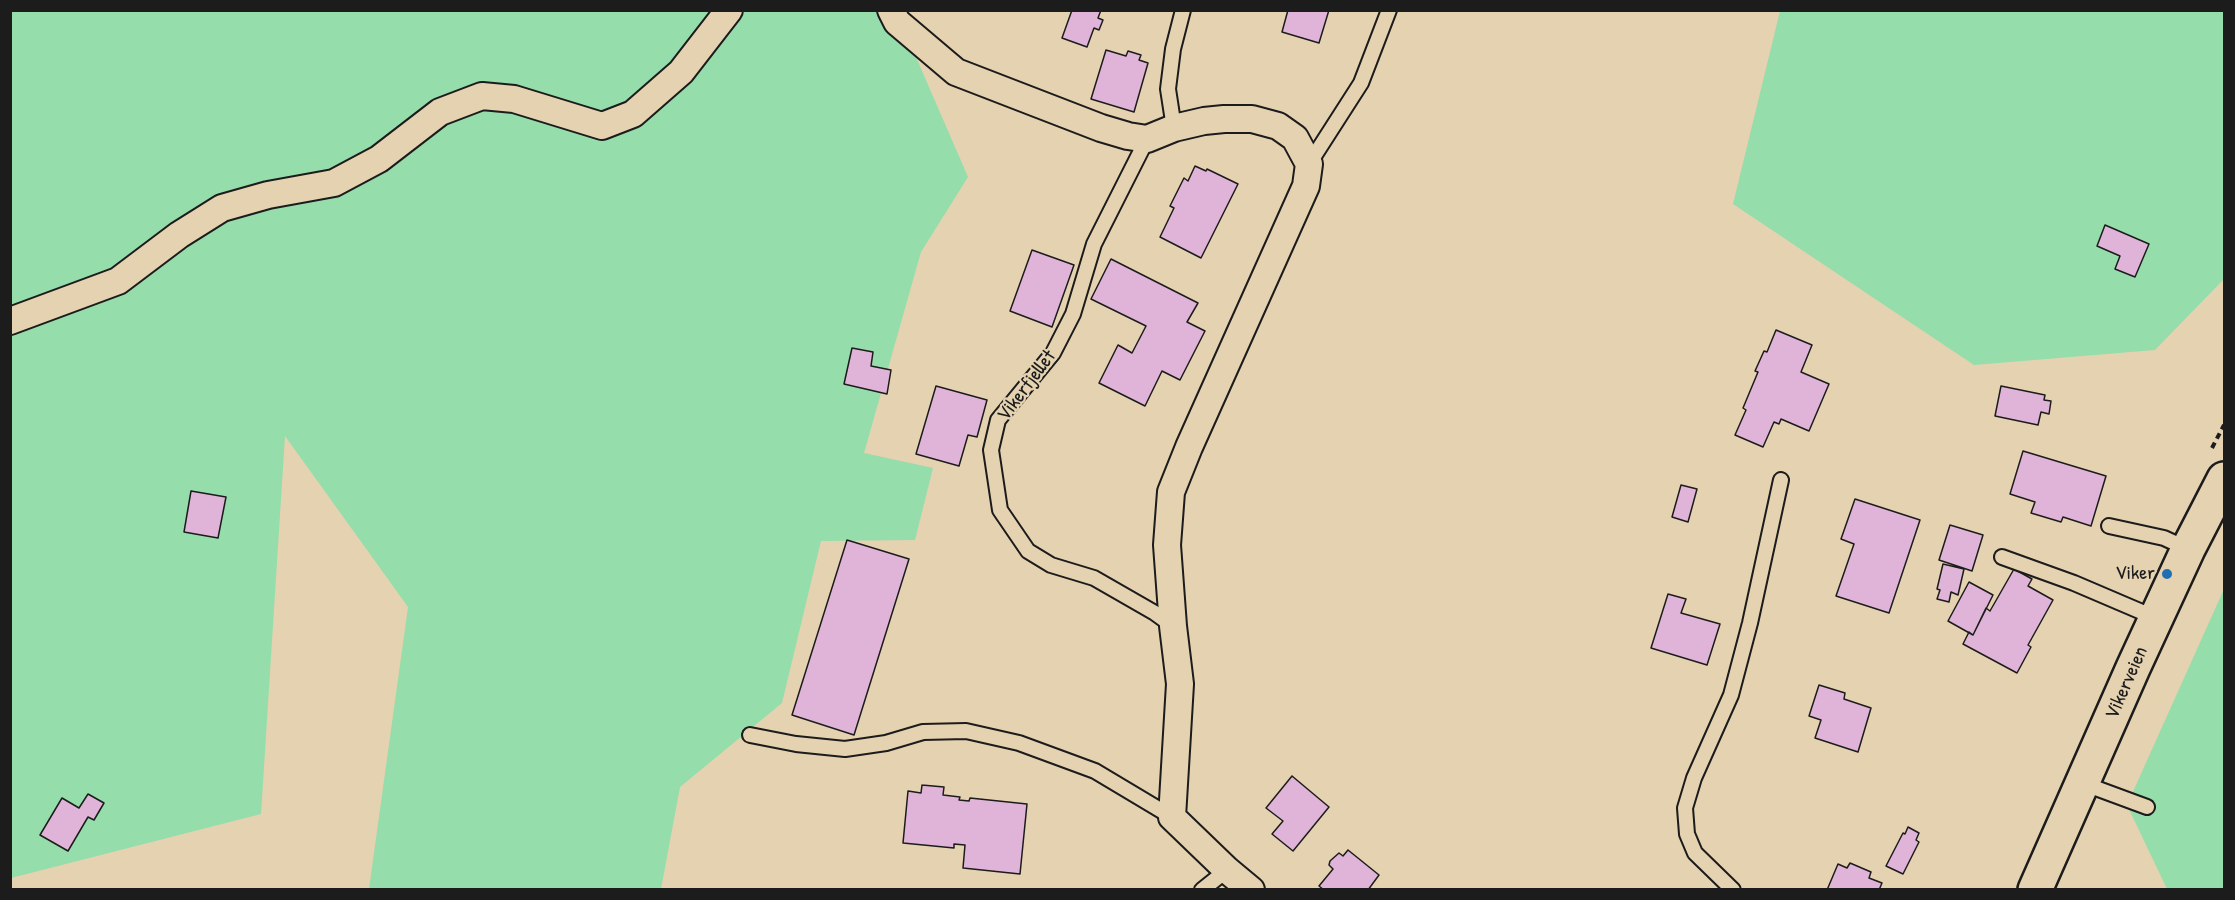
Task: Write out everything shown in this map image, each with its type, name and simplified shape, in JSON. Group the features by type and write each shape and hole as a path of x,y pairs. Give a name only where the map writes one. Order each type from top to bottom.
{"main road":[{"name":"Vikerveien","path":"2035,890 2188,549 2224,479"}],"street":[{"path":"10,321 118,281 179,235 222,208 268,195 334,183 379,159 440,112 482,96 514,99 602,126 633,114 681,72 729,10"},
{"path":"891,10 897,22 956,72 1101,128 1147,139 1174,128 1224,119 1252,119 1278,126 1295,138 1309,164 1306,186 1171,492 1167,545 1180,684 1172,816 1227,870 1251,890"}],"lane":[{"path":"1174,128 1168,89 1173,49 1183,10"},
{"path":"1309,164 1361,83 1389,10"},
{"name":"Vikerfjellet","path":"1147,139 1094,244 1073,314 1053,353 998,420 991,450 1000,510 1028,551 1051,565 1094,578 1173,626"},
{"path":"1734,890 1695,853 1687,834 1685,808 1694,778 1731,695 1750,623 1781,480"},
{"path":"2109,526 2164,538 2188,549"},
{"path":"2002,557 2074,583 2156,619"},
{"path":"750,735 796,744 845,749 886,743 923,732 966,730 1019,742 1095,771 1172,816"},
{"path":"2082,783 2147,807"},
{"path":"1202,890 1227,870"}],"green space":[{"path":"11,11 896,11 968,177 921,252 864,453 933,468 915,540 821,541 782,703 680,787 661,889 369,889 408,607 285,436 261,814 11,878"},
{"path":"1780,11 2224,11 2224,279 2155,350 1974,365 1733,204"},
{"path":"2224,589 2224,889 2167,889 2127,805"}],"building":[{"path":"1072,10 1101,10 1098,18 1103,20 1099,30 1094,28 1087,47 1062,38"},
{"path":"1288,10 1329,10 1319,43 1282,32"},
{"path":"1106,50 1126,56 1128,51 1141,55 1139,60 1148,63 1134,112 1091,99"},
{"path":"1195,166 1206,171 1207,169 1238,184 1201,258 1160,237 1174,208 1170,206 1184,178 1188,181"},
{"path":"2105,225 2149,244 2135,277 2115,269 2120,256 2097,246"},
{"path":"1032,250 1074,265 1052,327 1010,311"},
{"path":"1111,259 1198,303 1187,322 1205,331 1180,380 1162,371 1145,406 1099,383 1118,345 1132,353 1146,326 1091,299"},
{"path":"1776,330 1812,345 1801,372 1829,384 1809,431 1781,419 1779,424 1774,422 1763,447 1735,435 1758,372 1755,371 1764,351 1767,352"},
{"path":"852,348 873,352 871,366 891,370 887,394 844,384"},
{"path":"936,386 987,400 977,437 968,435 959,466 916,454"},
{"path":"2001,386 2045,395 2044,400 2051,401 2049,414 2041,412 2038,425 1995,416"},
{"path":"2023,451 2106,476 2091,526 2063,517 2061,522 2031,513 2035,502 2010,494"},
{"path":"1681,485 1697,489 1688,522 1672,517"},
{"path":"191,491 226,497 218,538 184,532"},
{"path":"1855,499 1920,520 1889,613 1836,596 1854,544 1841,539"},
{"path":"1950,525 1983,535 1972,571 1939,560"},
{"path":"847,540 909,559 854,735 792,715"},
{"path":"1943,564 1964,569 1958,595 1951,592 1949,602 1937,599"},
{"path":"2014,569 2032,579 2028,586 2053,600 2028,645 2031,647 2017,673 1963,644 1969,632 1973,635 1986,608 1990,611"},
{"path":"1969,582 1993,595 1973,635 1948,621"},
{"path":"1668,594 1686,599 1681,613 1720,624 1707,665 1651,648"},
{"path":"1819,685 1845,693 1844,699 1871,708 1858,752 1815,738 1821,720 1809,716"},
{"path":"1292,776 1329,807 1293,851 1272,834 1283,821 1266,808"},
{"path":"922,785 944,787 943,795 960,797 959,800 969,801 970,798 1027,804 1020,874 963,868 965,845 954,844 954,848 903,843 908,791 921,793"},
{"path":"88,794 104,803 94,820 88,817 68,851 40,835 62,798 79,808"},
{"path":"1908,827 1919,833 1916,840 1919,842 1903,874 1886,866"},
{"path":"1348,850 1379,875 1368,890 1324,890 1319,886 1333,869 1329,865 1330,861 1339,853 1343,856"},
{"path":"1850,863 1871,872 1869,878 1882,883 1879,890 1827,890 1838,864 1847,868"}],"place":[{"name":"Viker","path":"2167,574"}]}
